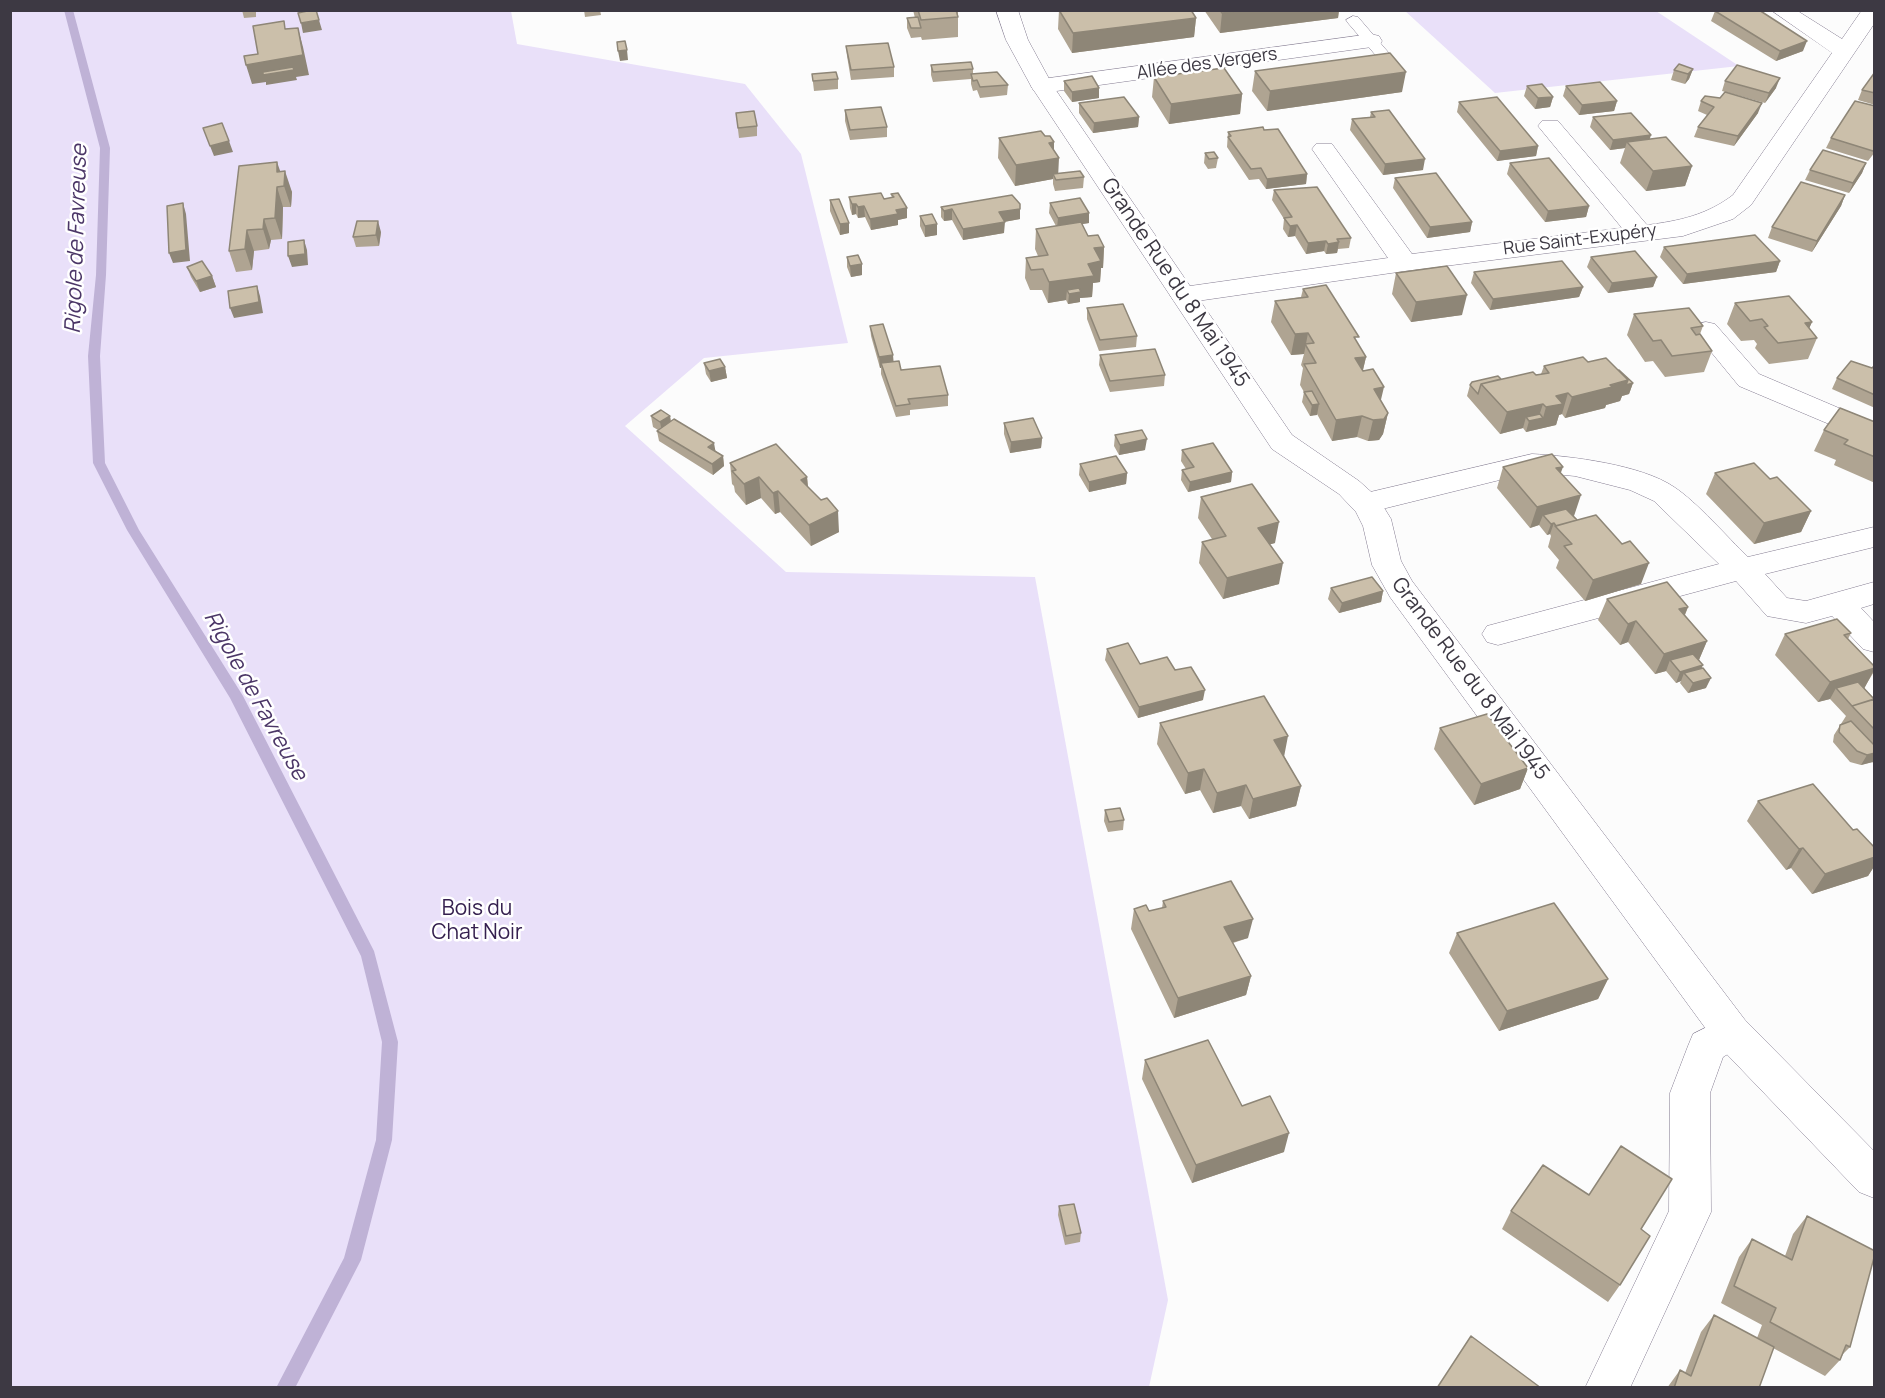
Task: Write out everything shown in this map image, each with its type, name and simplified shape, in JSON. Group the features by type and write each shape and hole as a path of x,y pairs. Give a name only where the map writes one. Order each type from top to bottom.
{"street":[{"name":"Grande Rue du 8 Mai 1945","path":"1006,10 1017,40 1042,86 1282,442 1294,454 1351,490 1366,503 1379,523 1386,560 1401,589 1731,1032 1875,1179"},
{"path":"1781,10 1844,50"},
{"name":"Rue Saint-Exupéry","path":"1183,295 1405,263 1683,228 1724,214 1742,200 1873,10"},
{"name":"Allée des Vergers","path":"1042,86 1371,41"},
{"path":"1550,126 1640,232"},
{"path":"1324,150 1405,263"},
{"path":"1706,330 1749,380 1875,434"},
{"path":"1366,503 1532,463 1575,466 1640,483 1664,494 1742,569 1778,608 1806,612 1875,594"},
{"path":"1498,634 1742,569 1875,537"},
{"path":"1839,604 1875,641"},
{"path":"1607,1388 1690,1212 1690,1093 1707,1046 1731,1032"}],"lane":[{"path":"1353,20 1389,62"}],"green space":[{"name":"Bois du Chat Noir","path":"10,11 511,11 517,44 745,84 801,154 848,343 704,358 625,426 786,572 1035,577 1168,1300 1149,1387 11,1387"},
{"path":"1405,11 1656,11 1739,66 1495,93"}],"building":[{"path":"316,10 319,20 301,23 298,13"},
{"path":"918,10 956,10 958,17 921,20"},
{"path":"1059,10 1191,10 1196,18 1073,33"},
{"path":"1220,10 1245,10 1222,13"},
{"path":"1759,10 1807,41 1780,51 1715,11"},
{"path":"918,17 921,28 911,28 907,18"},
{"path":"284,21 285,29 298,28 303,55 246,65 244,56 258,54 253,26"},
{"path":"625,41 627,50 618,51 617,42"},
{"path":"888,43 894,67 851,70 846,46"},
{"path":"1390,53 1406,72 1270,91 1255,71"},
{"path":"971,62 973,69 933,72 931,65"},
{"path":"1679,64 1693,69 1688,74 1674,70"},
{"path":"1737,65 1780,78 1769,93 1725,81"},
{"path":"293,67 294,70 263,75 263,72"},
{"path":"1224,68 1242,94 1171,104 1154,77"},
{"path":"836,72 838,79 813,81 812,74"},
{"path":"997,72 1008,85 980,87 977,80 973,81 971,74"},
{"path":"1875,72 1875,93 1862,90"},
{"path":"1092,76 1099,88 1072,92 1064,81"},
{"path":"1600,82 1617,101 1582,105 1566,86"},
{"path":"1542,84 1553,97 1538,98 1527,86"},
{"path":"1725,92 1762,103 1738,136 1698,127 1714,107 1701,101 1705,96 1720,98"},
{"path":"1124,97 1139,117 1094,123 1079,103"},
{"path":"1497,97 1538,146 1500,151 1459,102"},
{"path":"1855,101 1875,106 1875,148 1873,151 1831,138"},
{"path":"881,107 887,127 850,130 845,110"},
{"path":"1389,110 1425,159 1385,164 1352,119 1375,117 1371,112"},
{"path":"754,111 757,126 738,128 736,113"},
{"path":"1631,113 1651,135 1613,140 1593,117"},
{"path":"222,123 229,141 210,146 203,128"},
{"path":"1263,127 1264,130 1278,129 1307,174 1267,179 1261,168 1251,169 1228,137 1231,136 1228,132"},
{"path":"1041,131 1045,136 1050,136 1054,142 1049,143 1059,158 1016,165 999,138"},
{"path":"1666,137 1692,166 1653,171 1627,142"},
{"path":"1823,150 1866,163 1853,183 1810,170"},
{"path":"1214,152 1218,158 1209,159 1205,153"},
{"path":"1549,158 1589,206 1548,211 1510,163"},
{"path":"277,162 277,172 285,171 284,186 277,187 275,218 264,219 263,229 247,230 245,249 229,251 239,166"},
{"path":"1080,171 1084,177 1056,180 1053,174"},
{"path":"1436,173 1472,222 1430,227 1395,178"},
{"path":"1801,182 1845,195 1817,241 1772,227"},
{"path":"1317,187 1351,238 1337,239 1339,242 1328,244 1326,241 1308,243 1297,225 1290,226 1284,218 1292,217 1274,190"},
{"path":"881,193 884,199 894,197 891,194 898,193 907,208 896,210 898,214 870,219 864,206 858,207 852,204 849,197"},
{"path":"1012,195 1020,204 1020,209 999,212 1005,222 963,229 952,209 944,211 941,207"},
{"path":"1080,198 1089,213 1058,218 1050,203"},
{"path":"839,199 849,223 840,224 830,200"},
{"path":"183,203 186,250 169,253 167,206"},
{"path":"932,214 937,224 925,226 920,216"},
{"path":"357,221 378,221 376,235 353,237"},
{"path":"1081,222 1088,236 1098,235 1104,247 1094,248 1101,261 1088,264 1094,276 1049,282 1043,269 1031,270 1026,258 1048,255 1036,229"},
{"path":"1755,235 1780,261 1687,274 1664,247"},
{"path":"304,240 305,254 288,256 288,242"},
{"path":"1635,251 1657,277 1612,283 1591,257"},
{"path":"858,255 862,264 850,266 847,257"},
{"path":"202,261 212,276 196,281 187,267"},
{"path":"1562,261 1583,287 1493,299 1474,272"},
{"path":"1447,266 1467,295 1416,302 1396,273"},
{"path":"1326,285 1359,337 1354,337 1366,357 1355,358 1363,371 1373,369 1384,387 1374,389 1388,413 1384,419 1373,420 1362,416 1336,420 1304,364 1316,363 1305,344 1314,343 1308,333 1295,334 1275,301 1308,297 1303,289"},
{"path":"257,286 259,302 230,308 228,291"},
{"path":"1079,288 1081,292 1069,294 1067,290"},
{"path":"1789,296 1812,322 1805,323 1817,338 1778,343 1764,327 1768,326 1762,319 1750,321 1735,303"},
{"path":"1123,304 1137,336 1100,340 1087,308"},
{"path":"1689,308 1703,326 1691,328 1696,335 1700,334 1712,351 1672,356 1661,340 1653,341 1634,314"},
{"path":"883,324 893,355 879,357 870,326"},
{"path":"1155,349 1165,375 1110,381 1100,355"},
{"path":"1583,357 1588,362 1606,358 1628,380 1610,385 1612,387 1572,397 1568,393 1556,396 1563,404 1546,407 1543,404 1507,412 1481,384 1533,372 1536,375 1549,373 1544,366"},
{"path":"720,359 725,367 709,371 704,363"},
{"path":"899,361 901,370 940,366 948,395 908,399 910,404 896,406 881,363"},
{"path":"1851,361 1872,368 1875,365 1875,395 1837,378"},
{"path":"1618,370 1633,383 1626,385 1628,380"},
{"path":"1498,376 1501,379 1481,384 1478,394 1470,385 1472,382"},
{"path":"1312,391 1319,404 1312,405 1304,392"},
{"path":"1840,408 1875,422 1875,457 1844,444 1848,440 1824,430"},
{"path":"661,410 670,416 660,422 651,416"},
{"path":"1540,414 1543,418 1529,421 1526,417"},
{"path":"1033,418 1042,438 1011,442 1004,423"},
{"path":"674,419 714,443 708,447 723,456 712,464 657,431"},
{"path":"1142,430 1147,439 1120,445 1115,435"},
{"path":"1213,443 1232,472 1190,482 1182,470 1194,467 1182,450"},
{"path":"776,444 807,477 801,480 821,500 827,498 838,511 809,525 778,491 773,493 759,477 744,484 732,471 736,470 730,463"},
{"path":"1552,454 1563,467 1556,468 1581,495 1537,507 1503,467"},
{"path":"1116,456 1127,473 1089,482 1080,464"},
{"path":"1754,463 1770,479 1777,477 1811,511 1764,523 1715,473"},
{"path":"1252,484 1279,522 1258,528 1283,563 1227,578 1202,542 1226,536 1201,497"},
{"path":"1566,509 1577,520 1556,526 1543,515"},
{"path":"1596,515 1622,544 1630,541 1649,563 1593,580 1564,546 1572,544 1555,526"},
{"path":"1372,577 1383,591 1342,603 1331,588"},
{"path":"1667,582 1688,607 1679,609 1707,641 1664,654 1636,621 1628,624 1607,599"},
{"path":"1837,619 1851,633 1844,635 1875,668 1830,682 1785,634"},
{"path":"1128,643 1140,664 1167,657 1175,670 1191,667 1205,690 1139,707 1107,649"},
{"path":"1693,654 1703,665 1680,672 1670,660"},
{"path":"1703,668 1711,678 1693,683 1684,673"},
{"path":"1858,682 1874,699 1852,706 1836,688"},
{"path":"1264,696 1288,736 1274,740 1301,786 1253,799 1246,785 1217,793 1204,769 1188,773 1160,723"},
{"path":"1875,699 1875,730 1852,706"},
{"path":"1487,714 1528,768 1481,784 1440,728"},
{"path":"1851,721 1875,746 1875,753 1867,755 1857,751 1839,732 1840,725"},
{"path":"1813,784 1853,830 1857,829 1875,848 1875,857 1825,874 1803,848 1799,849 1758,801"},
{"path":"1120,808 1124,820 1109,822 1105,810"},
{"path":"1231,881 1253,919 1224,927 1251,976 1178,998 1134,909 1146,905 1149,911 1166,907 1163,901"},
{"path":"1554,903 1608,979 1507,1011 1457,933"},
{"path":"1208,1040 1242,1106 1270,1096 1289,1133 1196,1165 1145,1060"},
{"path":"1621,1146 1672,1179 1641,1229 1650,1236 1620,1285 1511,1211 1543,1165 1589,1195"},
{"path":"1074,1204 1081,1233 1066,1236 1059,1206"},
{"path":"1807,1216 1875,1251 1850,1347 1846,1345 1840,1360 1770,1322 1776,1308 1734,1286 1752,1239 1792,1260"},
{"path":"1714,1315 1774,1347 1759,1388 1674,1388 1680,1370 1691,1376"},
{"path":"1471,1336 1541,1388 1437,1388"}],"waterway":[{"name":"Rigole de Favreuse","path":"68,10 105,148 101,275 94,356 99,463 133,530 236,696 369,956 390,1042 384,1140 352,1260 285,1388"}]}
